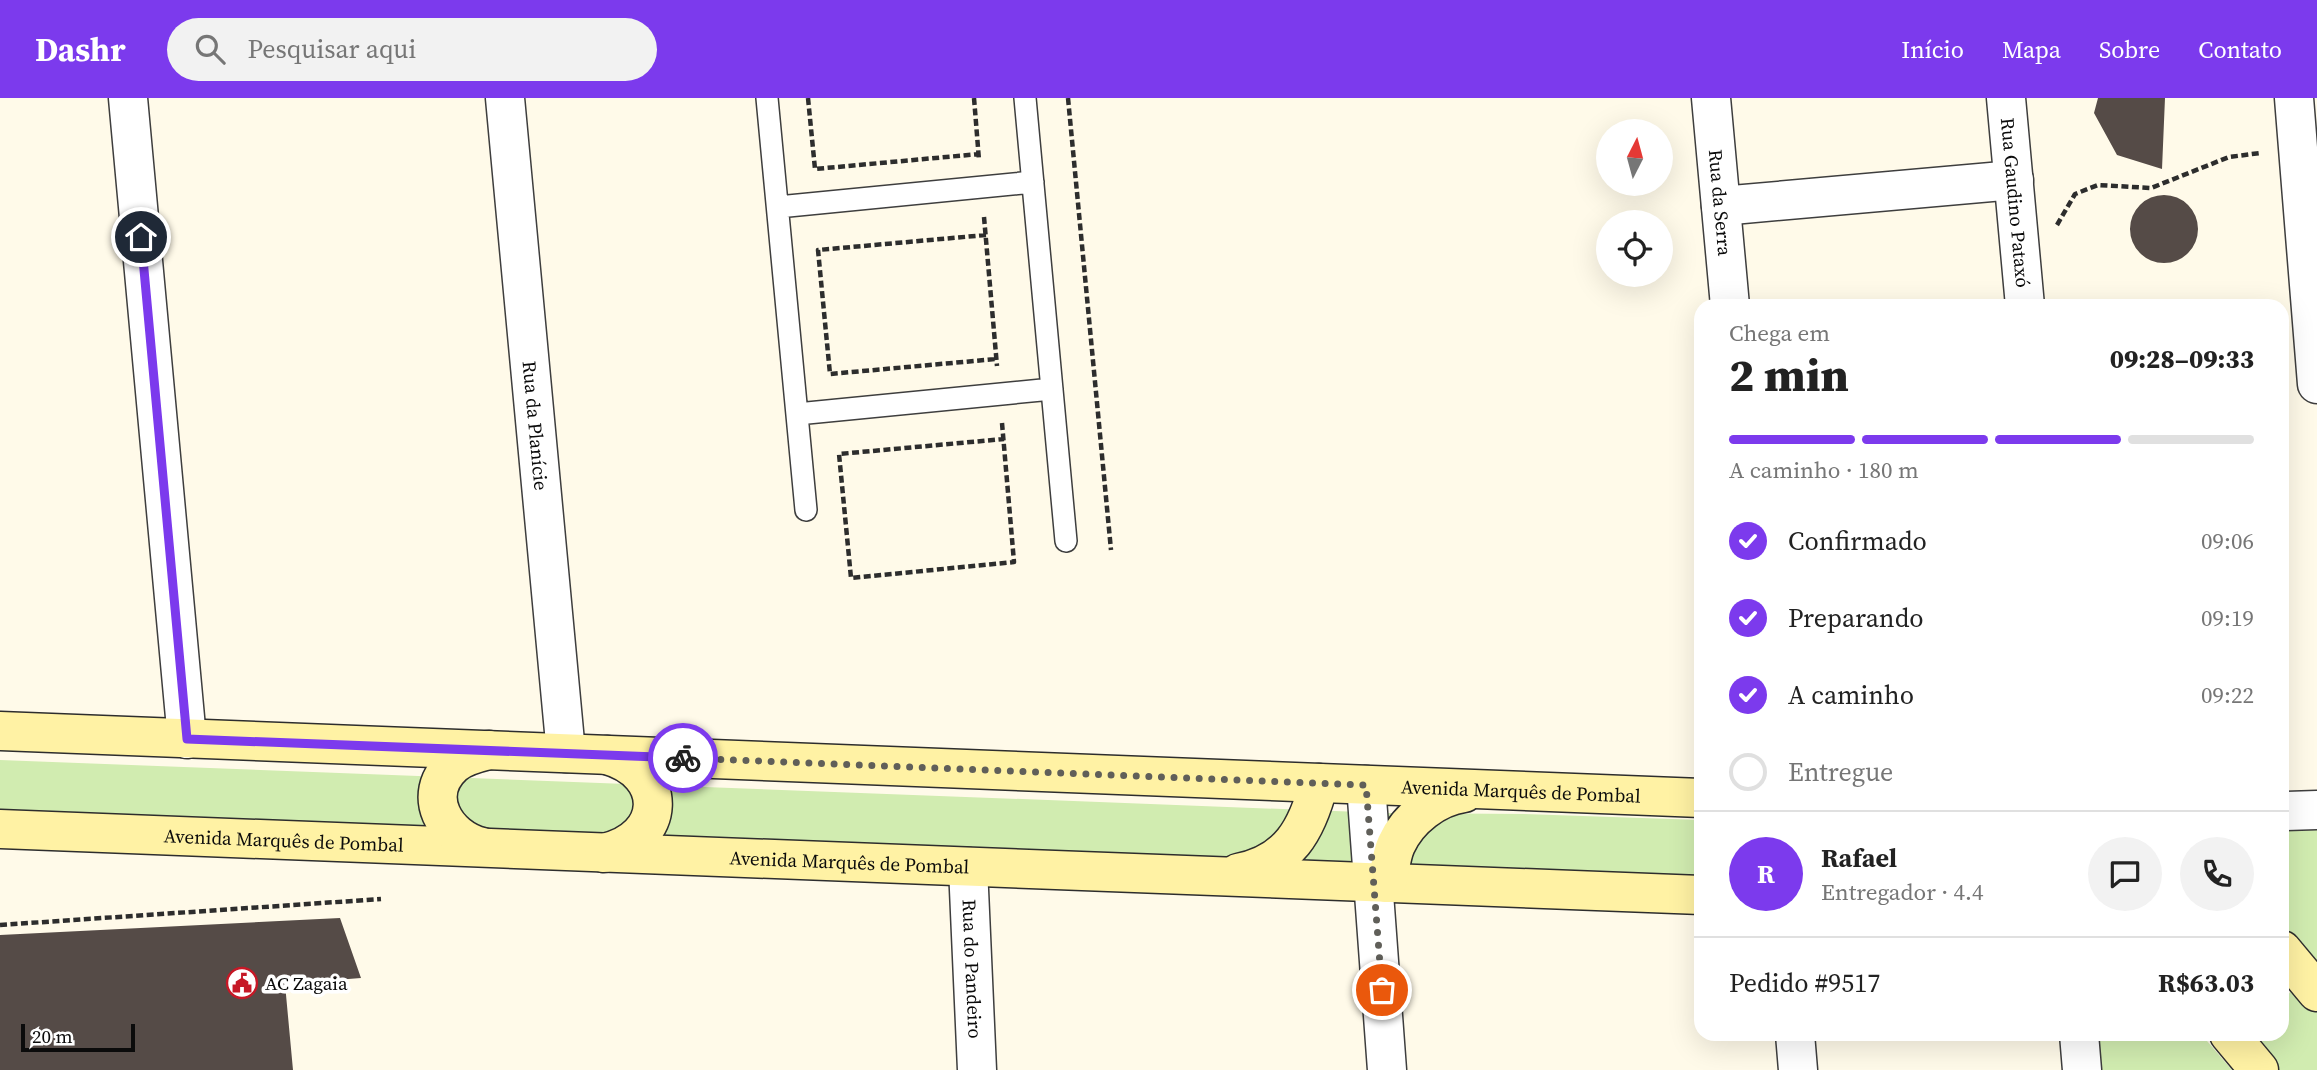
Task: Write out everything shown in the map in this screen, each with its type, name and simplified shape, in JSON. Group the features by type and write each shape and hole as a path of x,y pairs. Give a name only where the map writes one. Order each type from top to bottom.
{"main road":[{"name":"Avenida Marquês de Pombal","path":"0,731 1694,798"},
{"path":"485,848 466,843 451,832 441,816 438,797 443,779 454,764 489,750"},
{"path":"604,853 622,849 638,839 649,824 653,805 650,787 641,771 625,760 607,755"},
{"path":"1219,877 1256,869 1288,849 1310,819 1319,783"},
{"path":"1381,883 1396,845 1418,814 1450,795 1487,789"},
{"name":"Avenida Marquês de Pombal","path":"0,829 1694,895"},
{"path":"2289,958 2317,992"},
{"path":"2235,1041 2259,1070"}],"street":[{"path":"128,98 187,739"},
{"name":"Rua da Planície","path":"505,98 566,753"},
{"name":"Rua da Serra","path":"1711,98 1729,299"},
{"name":"Rua Gaudino Pataxó","path":"2006,98 2024,299"},
{"path":"2294,98 2308,148 2317,384"},
{"path":"1721,206 2014,180"},
{"path":"1366,785 1381,883 1387,1070"},
{"path":"2289,811 2317,810"},
{"name":"Rua do Pandeiro","path":"968,867 977,1070"},
{"path":"1796,1041 1798,1070"},
{"path":"2080,1041 2082,1070"}],"lane":[{"path":"767,98 806,510"},
{"path":"1025,98 1066,541"},
{"path":"778,207 1033,182"},
{"path":"797,414 1052,389"}],"path":[{"path":"808,98 815,169 979,154"},
{"path":"974,98 1014,562 851,578 839,454 1003,439"},
{"path":"1068,98 1111,550"},
{"path":"2056,227 2075,194 2098,186 2151,188 2229,158 2308,148"},
{"path":"986,235 818,250 830,373 996,359"},
{"path":"0,925 380,899"}],"green space":[{"path":"0,760 1386,813 1694,820 1694,879 1226,857 671,839 0,809"},
{"path":"2317,810 2317,992 2289,958 2289,811"},
{"path":"2303,982 2317,1001 2317,1070 2269,1070 2246,1041 2289,1041 2289,993"},
{"path":"2094,1041 2207,1041 2232,1070 2097,1070"}],"building":[{"path":"2098,98 2165,98 2162,169 2117,155 2094,113"},
{"path":"2164,195 2177,198 2188,205 2195,216 2198,229 2195,242 2188,253 2177,260 2164,263 2151,260 2140,253 2133,242 2130,229 2133,216 2140,205 2151,198"},
{"path":"340,918 361,978 285,984 293,1070 0,1070 0,935"}],"way so far":[{"path":"683,758 1366,785 1382,990"}],"place":[{"name":"AC Zagaia","path":"242,983"}],"route":[{"path":"141,237 187,739 683,758"}]}
